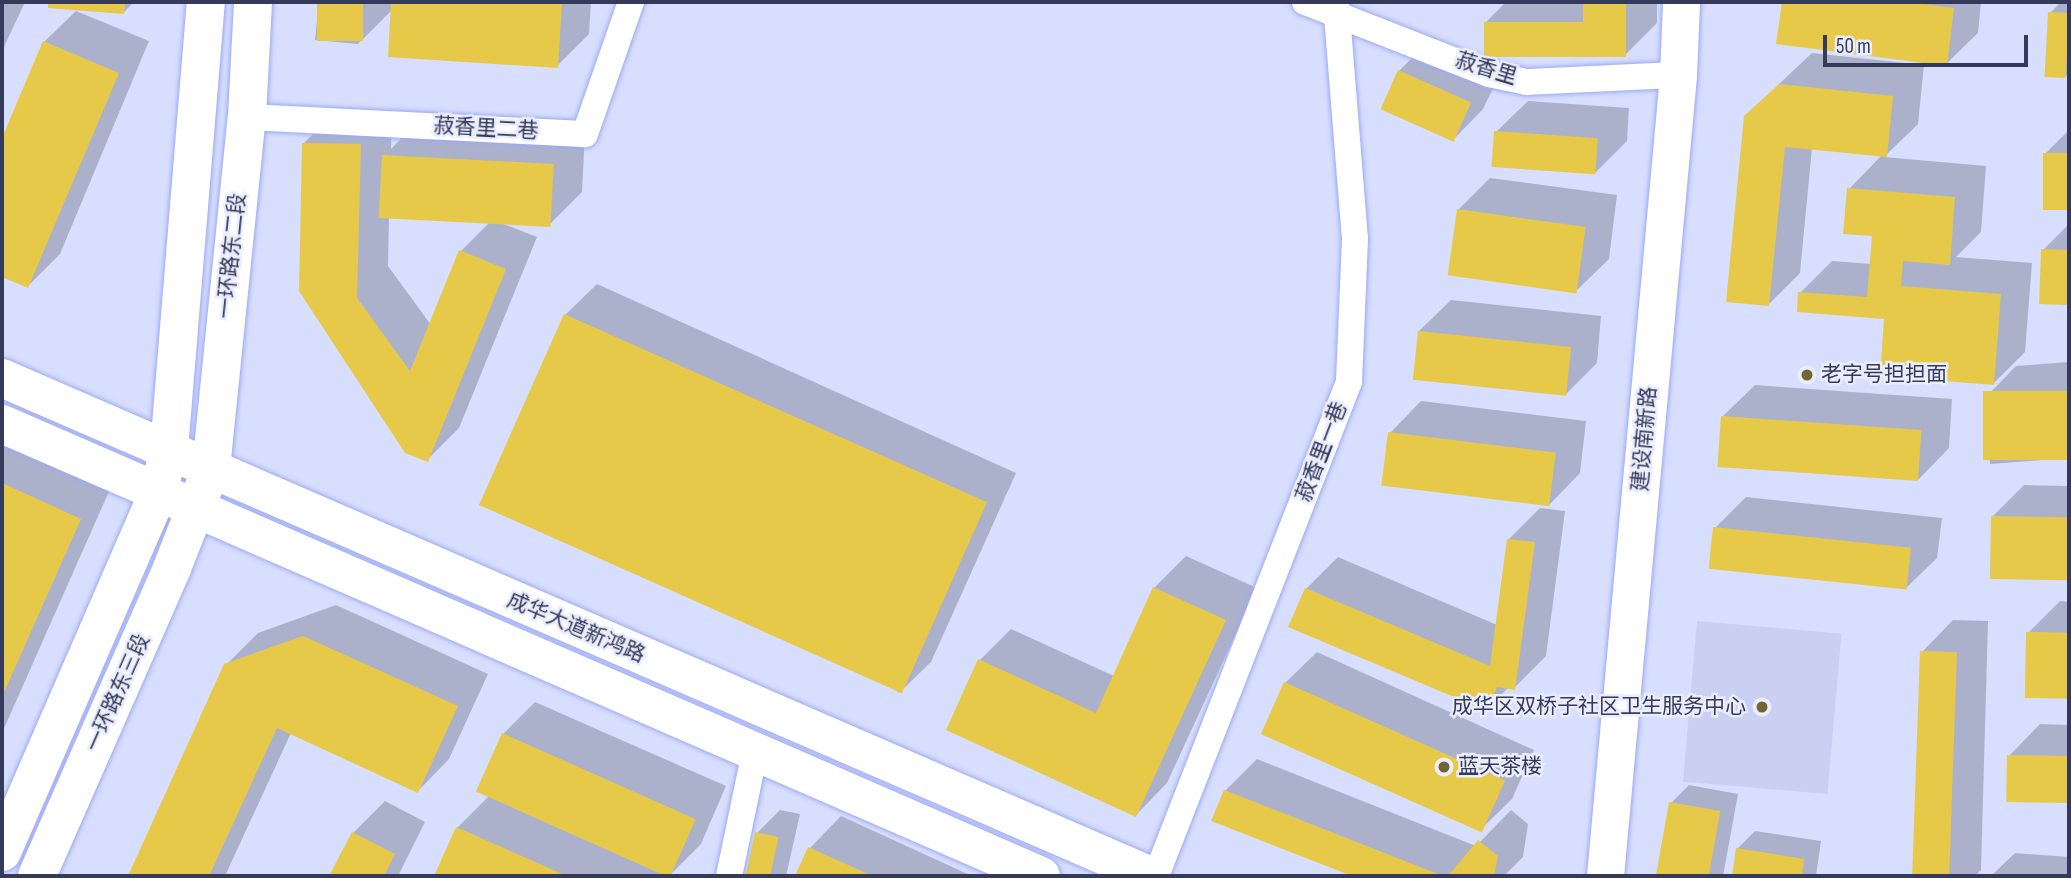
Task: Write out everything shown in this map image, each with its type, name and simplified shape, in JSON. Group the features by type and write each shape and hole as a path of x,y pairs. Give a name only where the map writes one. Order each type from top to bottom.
{"main road":[{"path":"158,493 169,450 206,2"},
{"name":"一环路东二段","path":"197,509 211,469 247,117 253,2"},
{"name":"成华大道新鸿路","path":"2,378 1151,876"},
{"name":"成华大道新鸿路","path":"2,424 1041,876"},
{"name":"一环路东三段","path":"2,852 158,493"},
{"name":"一环路东三段","path":"37,876 197,509"}],"street":[{"name":"菽香里二巷","path":"247,117 585,134 631,2"},
{"name":"菽香里","path":"1305,2 1336,8 1489,74 1527,82 1678,75"},
{"name":"建设南新路","path":"1605,876 1678,75 1681,2"},
{"name":"菽香里一巷","path":"1156,876 1349,382 1355,239 1336,8"},
{"path":"729,876 755,752"}],"shaded area":[{"name":"成华区双桥子社区卫生服务中心","path":"1697,621 1841,634 1827,794 1683,781"}],"building":[{"path":"48,2 125,2 124,14 48,8"},
{"path":"317,2 363,2 363,41 317,41"},
{"path":"391,2 562,4 558,68 388,57"},
{"path":"1583,2 1626,2 1626,57 1484,57 1484,22 1583,22"},
{"path":"1782,2 1909,2 1954,8 1947,66 1776,44"},
{"path":"2048,12 2069,13 2066,78 2045,77"},
{"path":"43,41 119,73 28,288 2,277 2,138"},
{"path":"1398,70 1471,103 1454,142 1381,109"},
{"path":"1779,84 1893,96 1887,157 1785,147 1769,306 1726,302 1744,116"},
{"path":"1494,131 1598,138 1595,174 1491,167"},
{"path":"302,143 361,144 357,298 410,371 459,250 506,269 428,462 405,453 299,291"},
{"path":"2043,153 2069,153 2069,210 2043,210"},
{"path":"382,155 554,164 550,227 379,218"},
{"path":"1847,188 1955,197 1950,265 1903,261 1901,286 2001,294 1994,385 1880,376 1884,319 1797,312 1798,292 1867,297 1872,236 1843,234"},
{"path":"1457,209 1586,227 1576,293 1448,275"},
{"path":"2041,249 2069,250 2067,305 2039,304"},
{"path":"564,314 987,502 902,693 479,505"},
{"path":"1418,331 1571,347 1566,396 1413,380"},
{"path":"1983,391 2069,391 2069,460 1983,460"},
{"path":"1721,416 1922,430 1918,481 1717,467"},
{"path":"1388,432 1556,453 1549,506 1381,486"},
{"path":"2,483 81,519 2,697"},
{"path":"1991,516 2069,517 2068,580 1990,579"},
{"path":"1713,527 1911,548 1907,590 1709,569"},
{"path":"1507,539 1535,542 1515,690 1497,687 1487,711 1288,627 1305,588 1490,666"},
{"path":"1153,587 1226,620 1136,817 946,730 978,659 1096,713"},
{"path":"2026,632 2069,633 2068,699 2025,698"},
{"path":"303,636 458,706 418,793 277,728 209,876 128,876 224,664"},
{"path":"1920,651 1957,652 1949,876 1912,876"},
{"path":"1284,682 1505,780 1482,833 1261,734"},
{"path":"502,733 696,819 670,876 666,876 476,791"},
{"path":"2007,755 2069,756 2068,803 2006,802"},
{"path":"1224,790 1443,876 1352,876 1211,821"},
{"path":"1669,802 1720,811 1709,876 1656,876"},
{"path":"456,827 567,876 434,876"},
{"path":"352,832 395,854 384,876 329,876"},
{"path":"755,832 778,837 770,876 746,876"},
{"path":"1478,840 1498,856 1494,876 1448,876"},
{"path":"808,847 873,876 795,876"},
{"path":"1736,848 1804,859 1802,876 1732,876"}],"place":[{"name":"老字号担担面","path":"1807,375"},
{"name":"成华区双桥子社区卫生服务中心","path":"1762,707"},
{"name":"蓝天茶楼","path":"1444,767"}]}
